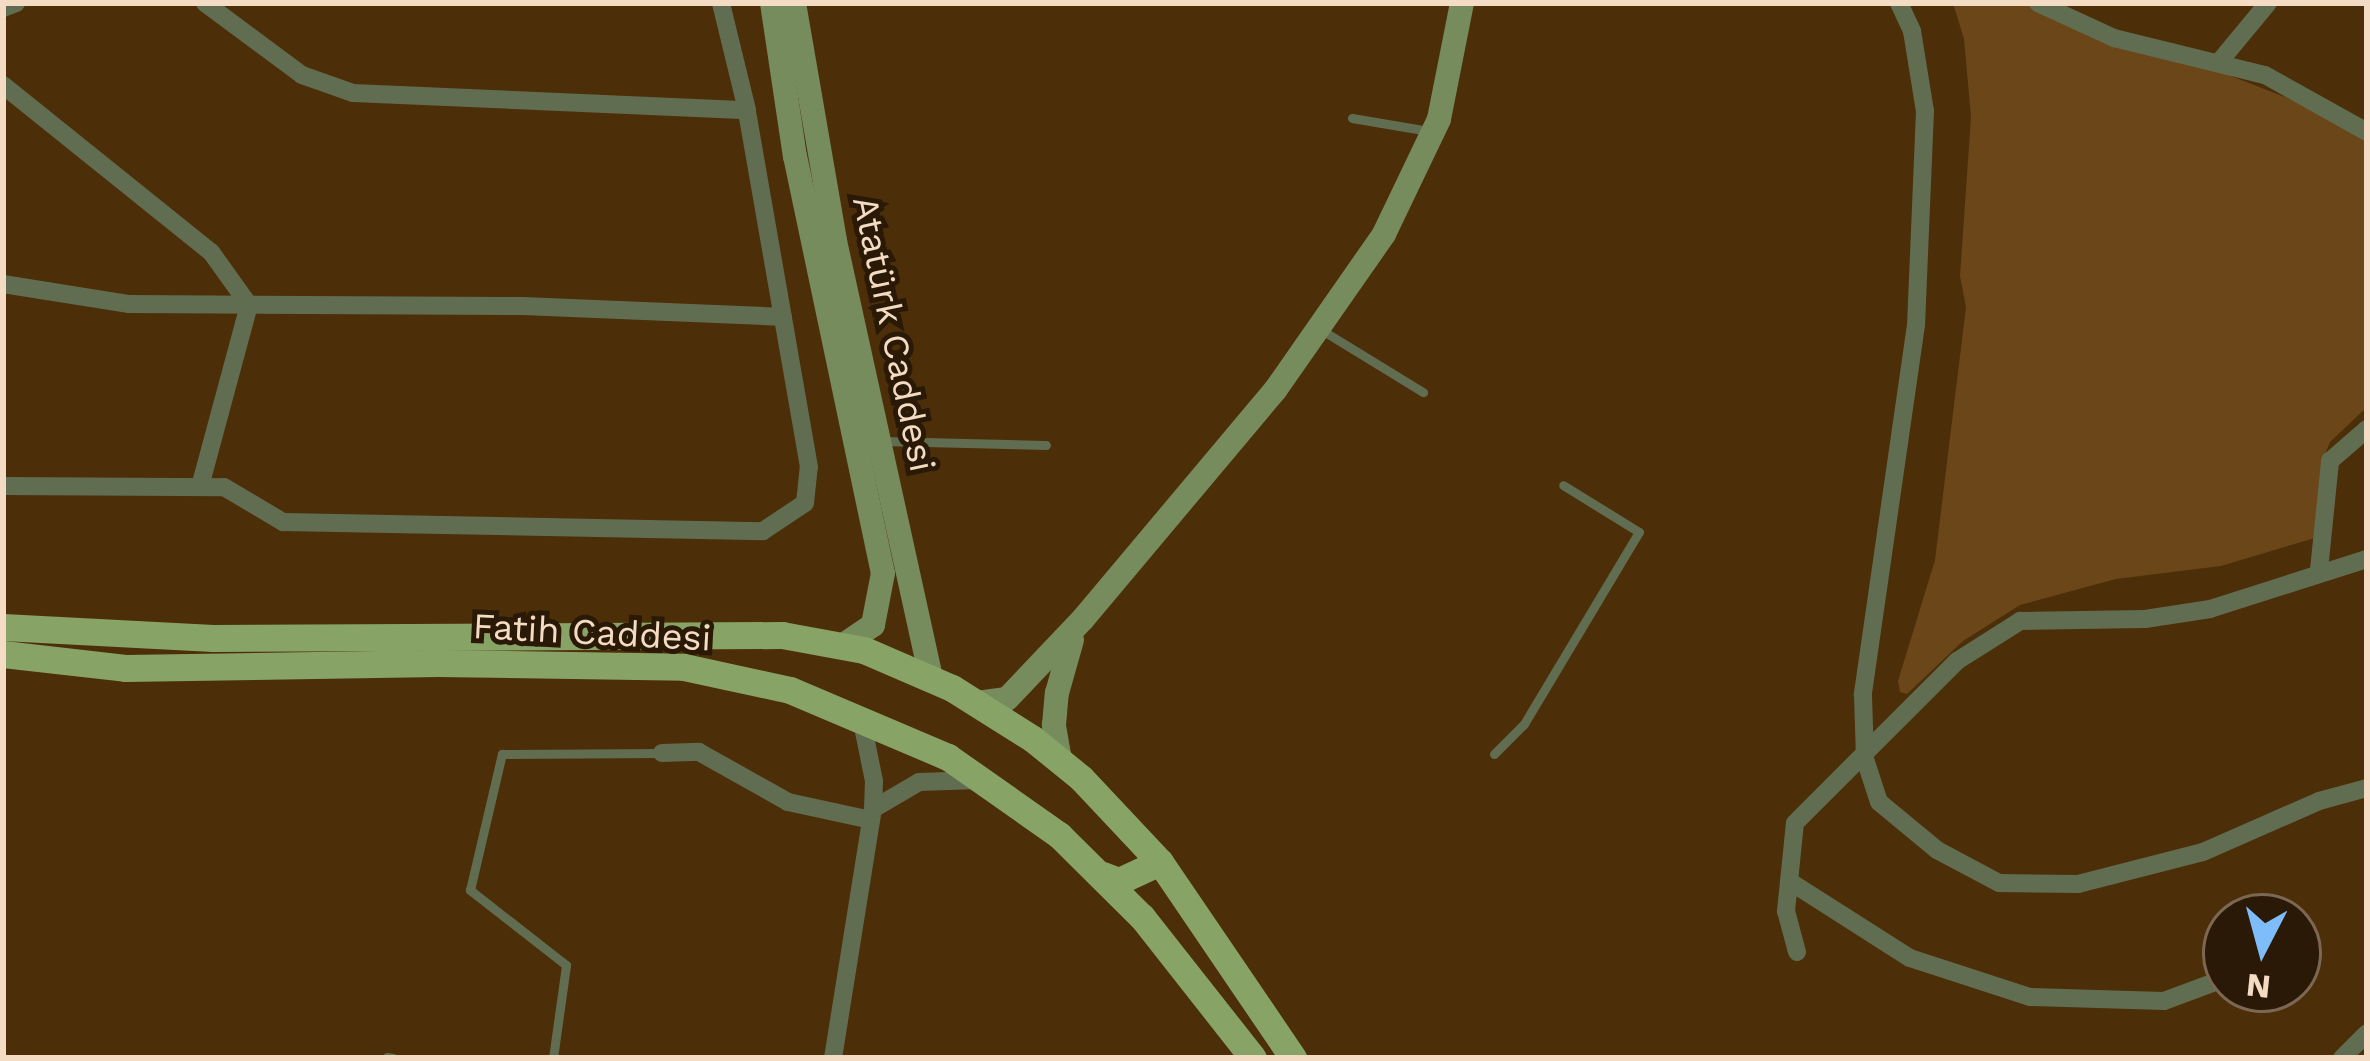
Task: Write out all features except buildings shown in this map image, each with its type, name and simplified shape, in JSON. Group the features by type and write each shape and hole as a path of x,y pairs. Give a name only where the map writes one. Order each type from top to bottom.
{"main road":[{"name":"Atatürk Caddesi","path":"772,3 813,248 884,573 873,626 832,643"},
{"name":"Atatürk Caddesi","path":"794,3 820,165 931,679"},
{"path":"977,703 1007,699 1083,619 1276,389 1384,234 1433,131 1462,3"},
{"path":"1060,760 1054,725 1060,671 1083,619"},
{"name":"Fatih Caddesi","path":"3,627 213,638 638,634 832,643 931,679 977,703 1060,760 1160,862 1293,1058"},
{"path":"790,690 785,667 790,656 800,646 832,643"},
{"name":"Fatih Caddesi","path":"3,654 124,668 418,663 684,668 790,690 948,757 1059,835 1103,875 1253,1058"},
{"path":"1103,875 1119,881 1160,862"}],"street":[{"path":"3,8 16,3"},
{"path":"205,3 302,75 353,93 747,110"},
{"path":"3,486 224,487 283,522 763,531 806,503 809,467 747,110 721,3"},
{"path":"1899,3 1912,31 1925,111 1917,302 1864,695 1865,759 1879,802 1937,850 1999,883 2078,884 2162,862 2367,788"},
{"path":"2038,3 2114,38 2265,75 2367,132"},
{"path":"2220,61 2268,3"},
{"path":"3,85 113,168 211,252 249,305"},
{"path":"3,284 129,304 523,306 783,317"},
{"path":"200,487 249,305"},
{"path":"2319,570 2330,461 2367,429"},
{"path":"1797,952 1786,911 1795,823 1865,759 1900,713 1957,661 2020,621 2144,619 2210,609 2319,570 2367,559"},
{"path":"833,1058 872,814 874,781 861,717"},
{"path":"662,753 699,752 788,802 872,814 919,782 982,780"},
{"path":"1789,881 1910,958 2030,997 2164,1001 2202,987"},
{"path":"2342,1058 2367,1034"}],"lane":[{"path":"1352,118 1433,131"},
{"path":"1318,328 1423,392"},
{"path":"880,442 1046,446"},
{"path":"1494,754 1524,724 1639,532 1563,485"},
{"path":"553,1058 566,965 470,890 502,754 662,753"}],"shaded area":[{"path":"1953,3 2044,3 2295,101 2367,140 2367,407 2330,442 2321,464 2318,537 2221,566 2116,579 2020,605 1963,641 1907,694 1900,692 1898,681 1935,560 1966,307 1960,276 1971,117 1964,39"}]}
